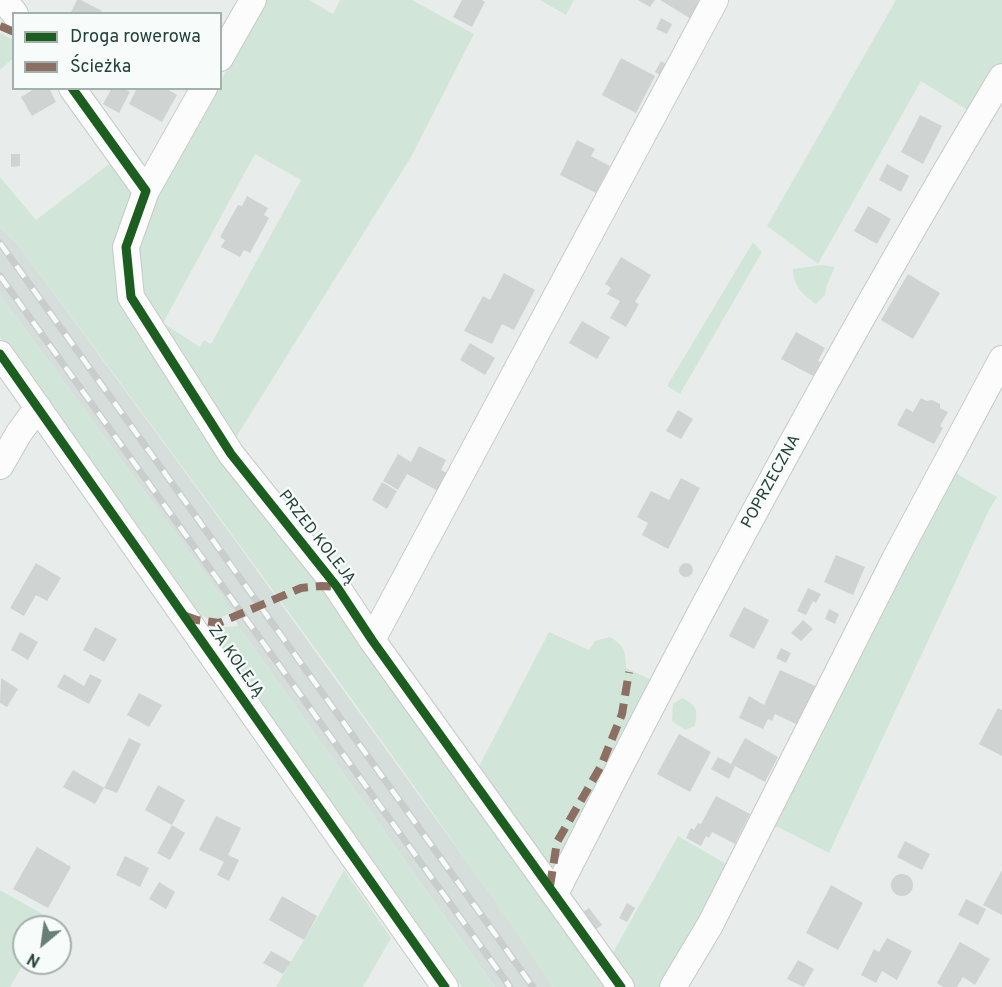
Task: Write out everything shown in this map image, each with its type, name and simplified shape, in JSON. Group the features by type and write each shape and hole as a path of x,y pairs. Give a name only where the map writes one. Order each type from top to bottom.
{"street":[{"path":"4,0 13,12"},
{"path":"222,54 253,0"},
{"path":"372,640 715,0"},
{"name":"POPRZECZNA","path":"555,894 736,545 925,206 1002,77"},
{"path":"73,90 146,191 203,90"},
{"name":"PRZED KOLEJĄ","path":"146,191 126,247 131,297 231,454 337,587 372,640 621,987"},
{"name":"ZA KOLEJĄ","path":"0,354 445,987"},
{"path":"674,987 710,925 895,559 1002,359"},
{"path":"0,466 19,433 38,407"}],"shaded area":[{"path":"0,227 19,246 235,540 496,902 553,987 495,987 238,626 233,612 0,295"}],"green space":[{"path":"266,0 309,0 333,14 340,0 412,0 474,34 411,157 233,442 136,283 141,221 215,90 222,90 222,78","holes":["255,154 301,180 211,344 204,340 200,347 163,323"]},
{"path":"540,0 574,0 566,15"},
{"path":"896,0 1002,0 1002,65 972,113 921,81 818,264 767,226"},
{"path":"0,33 12,39 12,59 0,70"},
{"path":"117,158 141,193 124,303 611,987 553,987 423,799 290,614 19,246 0,227 0,177 36,220"},
{"path":"753,242 762,252 680,394 667,386"},
{"path":"822,265 835,267 825,295 816,304 799,289 793,269"},
{"path":"0,295 233,612 215,620 190,613 0,337"},
{"path":"952,471 997,497 829,853 778,827 769,829"},
{"path":"238,626 495,987 462,987 332,810 205,629"},
{"path":"549,632 589,650 595,641 610,637 623,650 626,668 656,682 557,882 475,774"},
{"path":"682,698 691,703 696,712 695,726 685,730 672,721 673,704"},
{"path":"678,836 733,868 666,987 629,987 610,958"},
{"path":"344,870 391,938 363,987 276,987 320,913"},
{"path":"0,890 44,915 12,915 12,975 17,975 10,987 0,987"}],"building":[{"path":"77,0 102,11 101,12 71,12"},
{"path":"462,0 485,2 472,27 453,17"},
{"path":"638,0 655,0 650,7"},
{"path":"660,0 705,0 693,20"},
{"path":"661,18 672,24 667,34 656,29"},
{"path":"621,58 655,76 636,113 602,95"},
{"path":"661,61 669,66 663,77 655,72"},
{"path":"33,90 50,90 56,102 32,116 21,97"},
{"path":"111,90 130,92 119,113 103,104"},
{"path":"136,90 168,90 177,95 162,122 129,104"},
{"path":"920,115 942,126 923,164 901,152"},
{"path":"577,140 595,149 591,156 610,166 596,193 560,175"},
{"path":"11,154 20,154 20,166 11,167"},
{"path":"887,164 909,176 901,192 879,180"},
{"path":"247,196 268,208 264,215 269,218 250,253 244,250 240,257 221,247 225,240 220,237 238,205 242,206"},
{"path":"868,206 891,219 877,244 854,231"},
{"path":"621,257 651,275 635,302 639,304 626,327 610,318 620,301 607,294 611,288 605,284"},
{"path":"504,273 535,290 514,330 502,324 492,344 464,331 483,296 490,300"},
{"path":"908,274 940,293 913,339 881,320"},
{"path":"582,321 610,337 597,359 569,343"},
{"path":"796,332 825,348 818,361 825,364 817,378 781,359"},
{"path":"470,343 495,358 485,375 460,360"},
{"path":"921,398 940,404 940,408 948,412 940,426 943,428 934,444 897,425 906,408 913,412"},
{"path":"678,410 693,419 681,439 666,431"},
{"path":"419,446 446,460 441,470 447,473 438,491 407,474 398,490 383,481 398,454 411,462"},
{"path":"681,478 700,488 668,549 642,535 648,523 637,517 651,491 669,500"},
{"path":"382,482 397,491 387,509 372,500"},
{"path":"836,555 865,567 853,595 824,582"},
{"path":"36,563 61,578 47,601 36,595 24,616 10,608"},
{"path":"686,563 691,565 693,570 691,575 686,577 681,575 679,570 681,565"},
{"path":"808,588 821,594 816,603 813,601 806,615 797,611"},
{"path":"744,607 769,620 754,649 729,636"},
{"path":"829,609 839,614 835,624 825,619"},
{"path":"803,620 813,629 801,641 791,633"},
{"path":"95,627 117,639 104,662 83,650"},
{"path":"20,632 38,642 28,660 11,650"},
{"path":"781,648 791,653 786,663 776,658"},
{"path":"780,670 822,689 804,728 775,714 772,721 768,719 763,729 739,718 749,696 764,705"},
{"path":"64,674 84,686 90,674 102,680 89,704 57,687"},
{"path":"1,678 18,689 7,707 0,703"},
{"path":"139,693 162,705 149,727 127,715"},
{"path":"998,708 1002,710 1002,756 979,744"},
{"path":"679,734 711,752 690,792 657,774"},
{"path":"129,738 141,744 117,793 104,788"},
{"path":"745,738 778,757 765,782 735,766 729,779 711,769 718,757 731,764"},
{"path":"73,770 104,788 95,804 63,787"},
{"path":"158,785 185,800 172,825 145,810"},
{"path":"716,796 750,814 735,844 712,832 709,838 706,836 701,846 686,838 691,828 694,830 698,823 701,824"},
{"path":"216,816 241,828 228,855 239,860 229,881 217,875 224,862 199,850"},
{"path":"172,825 185,833 170,860 157,853"},
{"path":"905,841 930,854 922,870 897,857"},
{"path":"37,847 71,867 48,908 13,889"},
{"path":"125,856 149,868 140,887 116,875"},
{"path":"1002,870 1002,915 983,905"},
{"path":"902,874 910,877 913,885 910,893 902,896 894,893 891,885 894,877"},
{"path":"159,882 175,892 166,909 149,899"},
{"path":"831,885 863,903 838,950 806,933"},
{"path":"282,896 317,916 304,940 269,920"},
{"path":"966,899 986,909 978,925 958,915"},
{"path":"627,903 635,908 627,922 619,918"},
{"path":"589,908 602,925 596,929 583,912"},
{"path":"887,938 912,951 897,980 882,971 876,983 861,975 874,949 879,952"},
{"path":"960,942 990,959 975,985 963,977 957,987 943,987 937,983"},
{"path":"271,951 291,962 283,974 263,963"},
{"path":"798,960 814,969 804,987 787,979"}],"railway":[{"path":"0,243 533,987"},
{"path":"0,276 510,987"}],"marked path":[{"path":"0,26 12,31"},
{"path":"186,616 219,623 301,588 337,587"},
{"path":"550,886 557,842 601,766 622,714 629,672"}],"cycle path":[{"path":"73,90 146,191 126,247 131,297 231,454 337,587 372,640 621,987"},
{"path":"0,354 445,987"}]}
